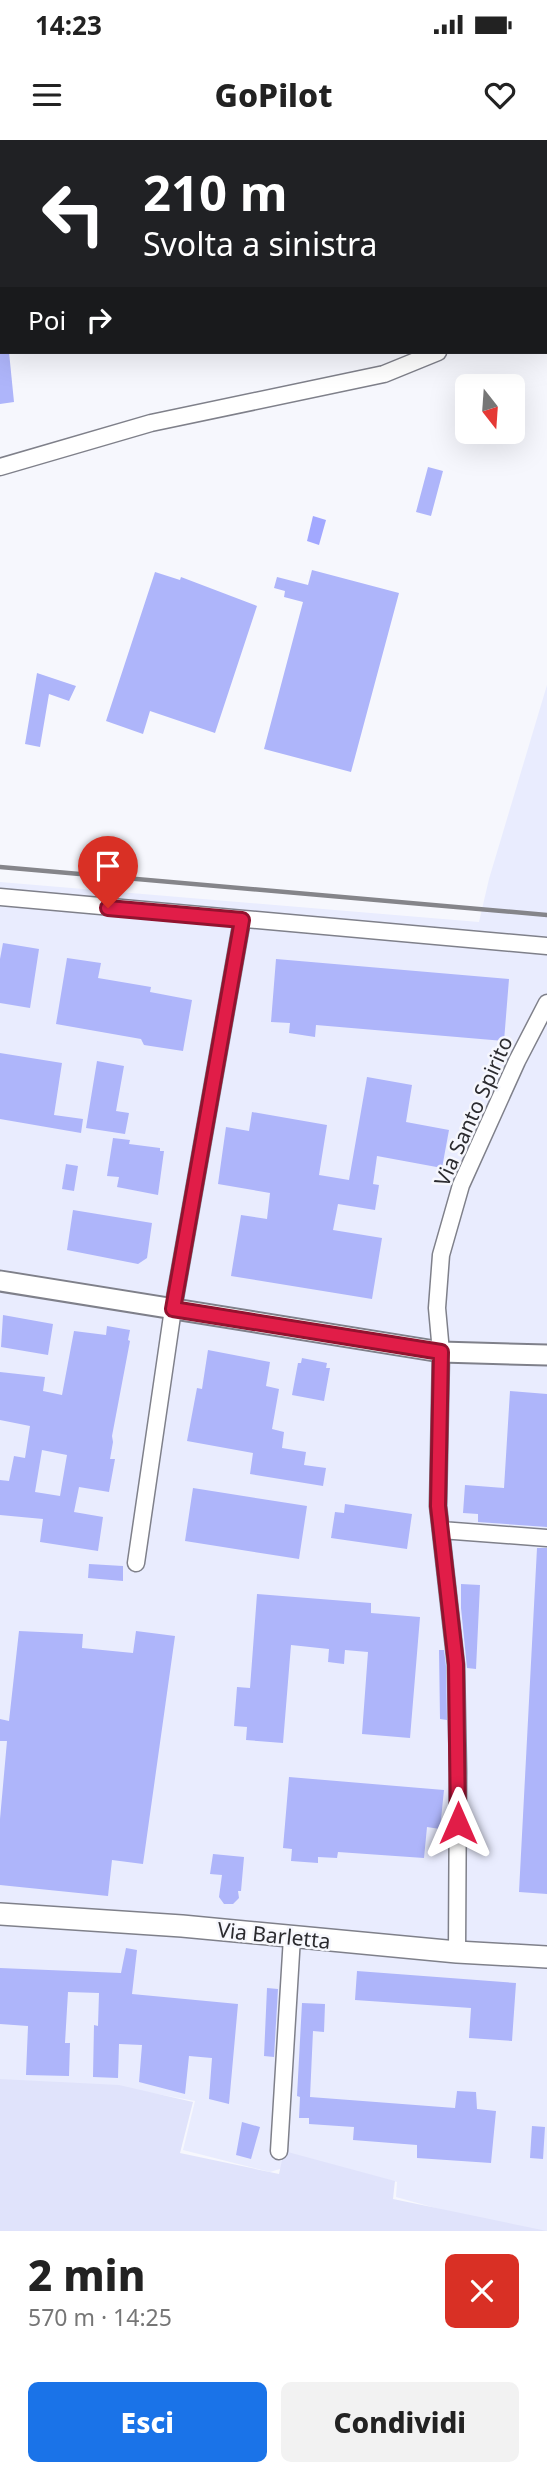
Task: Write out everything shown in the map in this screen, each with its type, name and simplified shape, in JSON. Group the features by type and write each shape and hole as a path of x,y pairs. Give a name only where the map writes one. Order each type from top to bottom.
{"main road":[{"name":"Via Barletta","path":"0,1914 183,1926 457,1952 547,1957"}],"street":[{"path":"0,467 151,423 384,374 433,354"},
{"path":"0,897 547,946"},
{"path":"136,1563 173,1309 242,920"},
{"name":"Via Santo Spirito","path":"457,1952 456,1664 438,1506 441,1352 437,1308 442,1255 461,1185 517,1061 547,1003"},
{"path":"0,1281 441,1352 547,1355"},
{"path":"441,1530 547,1538"},
{"path":"279,2151 292,1937"}],"shaded area":[{"path":"547,685 547,2231 518,2231 396,2197 397,2182 311,2159 270,2172 183,2150 195,2101 125,2088 0,2082 0,882 479,922 489,879"},
{"path":"0,2079 119,2085 193,2102 180,2153 279,2174 284,2151 395,2181 393,2199 547,2231 0,2231"}],"water":[{"path":"313,516 326,520 319,545 307,541"}],"building":[{"path":"0,354 9,354 14,402 0,404"},
{"path":"428,467 443,471 431,516 416,512"},
{"path":"312,570 399,593 351,772 264,749 303,602 284,597 285,591 274,588 277,577 308,585"},
{"path":"155,572 180,580 181,577 257,606 215,733 150,711 143,734 106,721"},
{"path":"37,673 76,686 69,701 49,694 40,747 25,744"},
{"path":"3,943 39,949 30,1008 0,1003 0,959"},
{"path":"67,958 101,963 98,978 151,987 150,992 192,1000 183,1051 144,1045 141,1039 56,1024"},
{"path":"276,959 509,979 504,1041 316,1025 315,1037 289,1033 290,1023 271,1022"},
{"path":"0,1053 62,1063 54,1115 83,1119 81,1133 0,1119"},
{"path":"97,1061 124,1066 116,1111 129,1113 125,1134 86,1128"},
{"path":"367,1077 412,1085 406,1122 449,1130 442,1168 377,1156 373,1184 379,1185 375,1210 338,1204 333,1230 382,1238 372,1299 231,1276 241,1215 267,1219 270,1193 218,1184 226,1127 249,1131 252,1112 327,1125 319,1175 349,1180"},
{"path":"113,1138 130,1140 129,1144 160,1148 160,1151 164,1151 158,1195 117,1187 119,1177 107,1176"},
{"path":"66,1164 78,1166 74,1191 62,1189"},
{"path":"73,1210 152,1223 147,1258 138,1264 67,1250"},
{"path":"3,1315 53,1324 48,1355 1,1347"},
{"path":"107,1326 130,1330 112,1436 110,1459 115,1459 109,1492 79,1487 74,1512 103,1517 98,1551 40,1542 43,1519 0,1515 0,1480 9,1481 14,1456 25,1458 30,1426 0,1420 0,1372 45,1377 43,1391 62,1395 74,1331 106,1335","holes":["42,1450 67,1455 60,1496 35,1492"]},
{"path":"208,1350 270,1362 266,1386 279,1389 272,1429 284,1432 282,1448 306,1452 304,1465 326,1468 323,1486 250,1474 253,1453 187,1441 197,1388 202,1389"},
{"path":"302,1358 327,1363 326,1368 330,1368 324,1401 292,1395 298,1363 301,1363"},
{"path":"510,1391 547,1394 547,1527 478,1522 478,1514 463,1513 465,1485 504,1488"},
{"path":"193,1488 307,1506 299,1559 185,1541"},
{"path":"345,1504 412,1514 407,1549 331,1538 335,1512 344,1513"},
{"path":"537,1548 547,1548 547,1894 519,1892"},
{"path":"89,1564 123,1566 123,1581 88,1578"},
{"path":"461,1584 480,1585 476,1669 467,1668"},
{"path":"257,1594 371,1603 371,1613 420,1617 410,1738 362,1734 368,1652 345,1650 344,1664 328,1662 329,1649 291,1645 283,1743 246,1740 247,1727 234,1726 237,1687 250,1688"},
{"path":"19,1631 83,1634 82,1648 133,1653 136,1631 175,1636 143,1864 112,1860 108,1896 0,1885 0,1819 7,1741 0,1741 0,1719 9,1721"},
{"path":"439,1650 444,1650 446,1666 447,1720 440,1719"},
{"path":"289,1777 444,1790 440,1829 427,1827 424,1858 338,1852 337,1858 318,1857 318,1863 291,1861 292,1849 283,1848"},
{"path":"213,1854 244,1857 241,1891 238,1891 239,1898 233,1904 224,1904 219,1897 222,1875 210,1874"},
{"path":"126,1948 137,1950 132,1994 238,2004 229,2104 209,2099 212,2058 189,2056 185,2094 139,2082 142,2045 119,2044 118,2078 93,2077 94,2025 98,2026 99,1993 68,1992 65,2043 70,2043 69,2076 26,2075 28,2026 0,2024 0,1968 121,1973"},
{"path":"357,1971 516,1983 512,2041 469,2038 471,2008 355,2000"},
{"path":"267,1988 278,1989 274,2057 264,2056"},
{"path":"302,2003 325,2004 324,2032 313,2031 310,2097 455,2108 457,2091 476,2092 477,2109 496,2111 491,2163 417,2158 417,2145 353,2140 354,2127 309,2124 309,2118 299,2118 300,2097 297,2096"},
{"path":"242,2122 260,2127 251,2159 236,2155"},
{"path":"532,2126 545,2127 543,2159 530,2158"}],"railway":[{"path":"0,867 547,915"}],"route":[{"path":"108,908 242,920 173,1309 441,1352 438,1506 456,1664 458,1823"}]}
